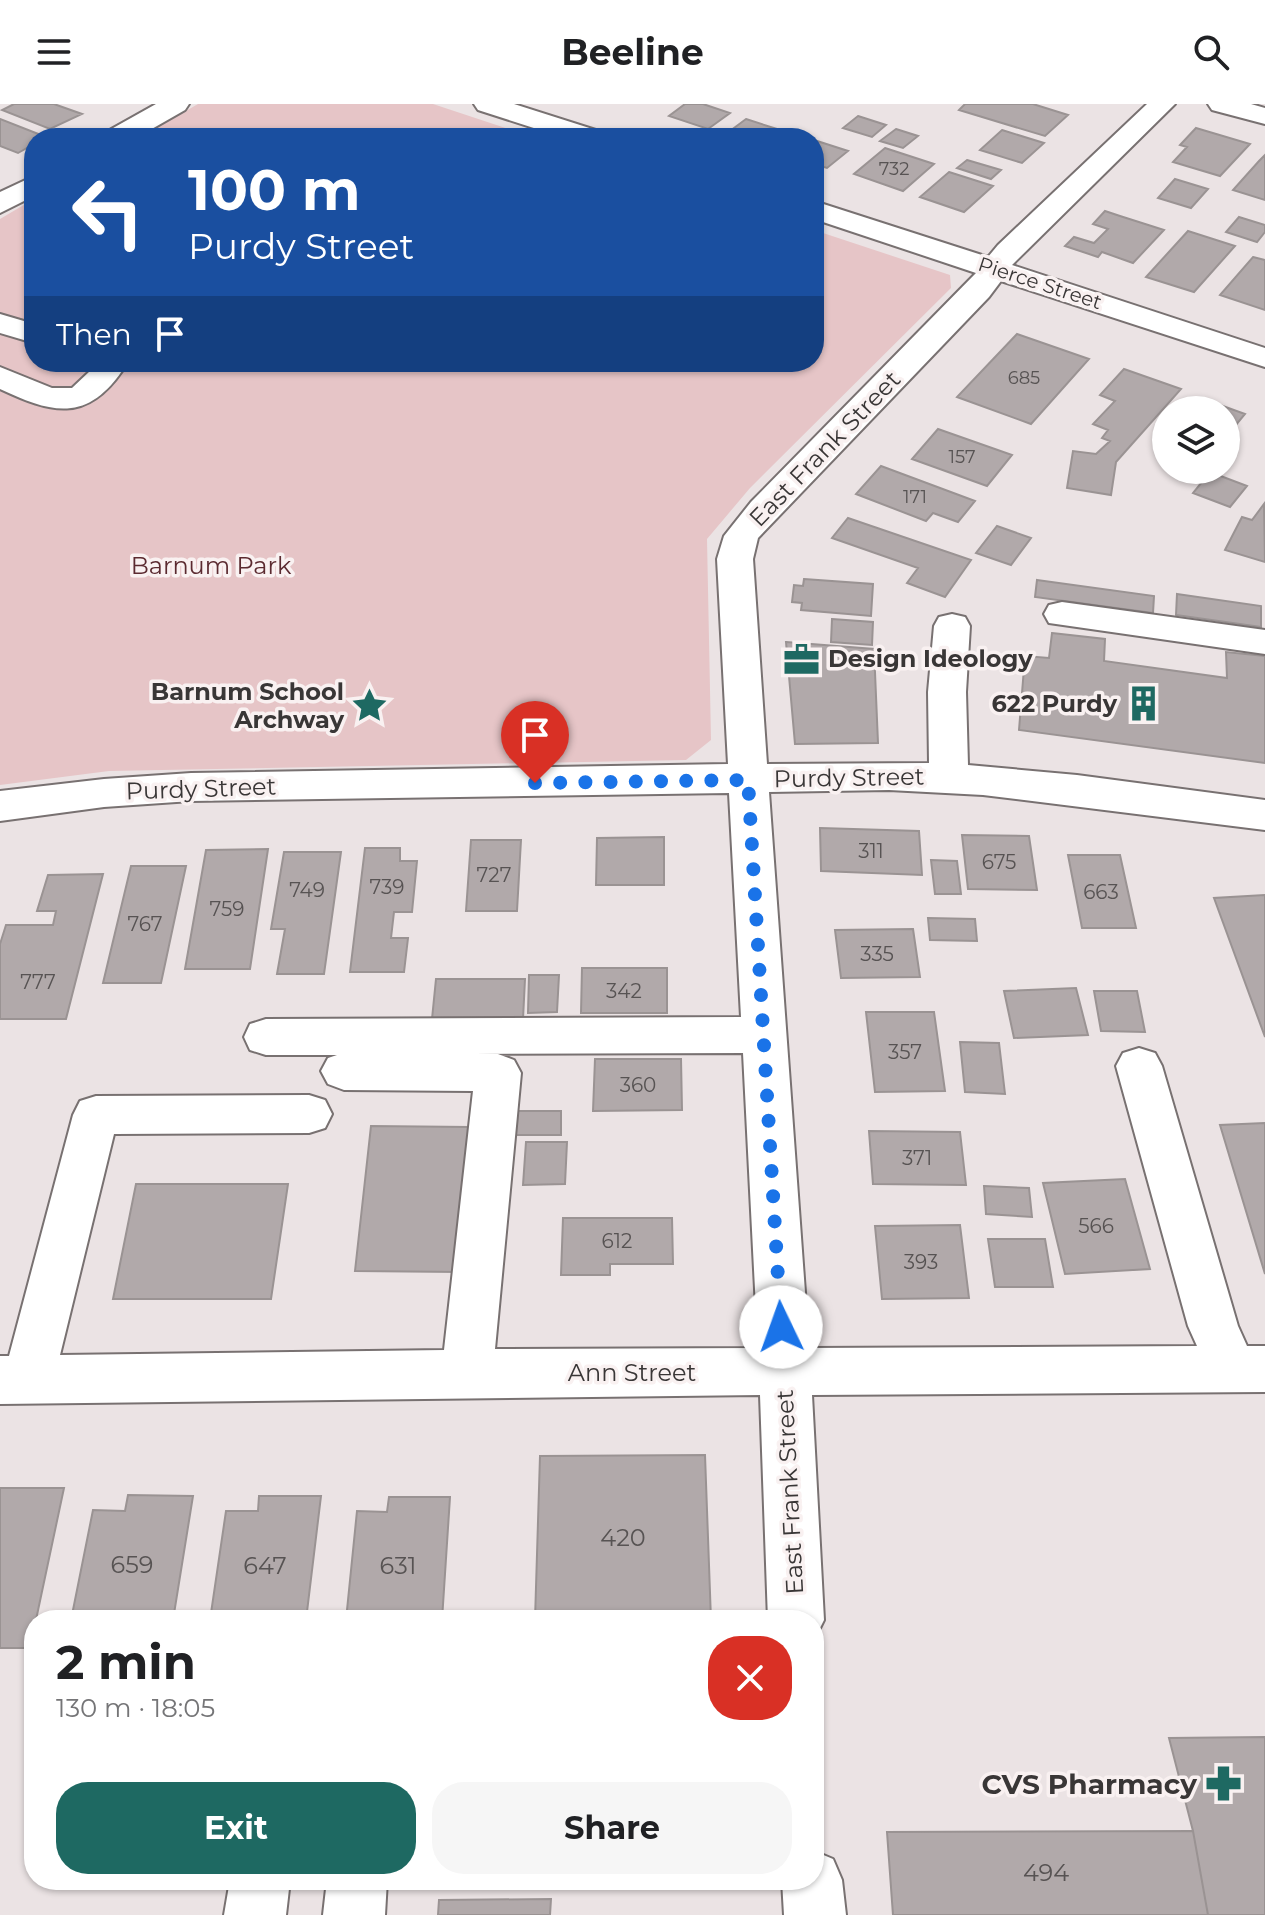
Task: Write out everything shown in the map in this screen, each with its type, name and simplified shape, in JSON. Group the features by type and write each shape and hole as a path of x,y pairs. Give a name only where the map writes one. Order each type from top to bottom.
{"street":[{"path":"134,128 176,104"},
{"path":"487,104 561,128"},
{"name":"East Frank Street","path":"796,1610 785,1373 735,559 741,536 978,291 1008,251 1162,104"},
{"path":"1221,104 1265,116"},
{"path":"0,204 24,190"},
{"name":"Pierce Street","path":"824,213 1265,358"},
{"path":"0,323 24,331"},
{"path":"0,377 46,399 72,399 98,387 106,372"},
{"path":"1062,614 1265,642"},
{"path":"949,776 947,692 952,626"},
{"name":"Purdy Street","path":"0,806 104,793 191,787 949,776 1265,815"},
{"path":"266,1037 765,1035"},
{"path":"1139,1066 1213,1326 1248,1369"},
{"path":"344,1071 498,1073 467,1373"},
{"path":"14,1380 96,1115 309,1114"},
{"name":"Ann Street","path":"14,1380 467,1373 1248,1369"},
{"path":"255,1915 259,1890"},
{"path":"354,1915 356,1890"},
{"path":"813,1890 815,1915"}],"green space":[{"path":"198,104 433,104 506,128 156,128"},
{"name":"Barnum Park","path":"24,205 24,372 824,372 824,233 950,275 951,288 750,488 707,539 711,740 686,760 109,771 0,785 0,219"}],"building":[{"path":"14,104 54,104 82,114 47,128 2,110"},
{"path":"685,104 703,104 730,113 709,128 669,116"},
{"path":"965,104 1033,104 1068,115 1045,136 959,110"},
{"path":"858,116 886,125 872,137 843,128"},
{"path":"0,119 24,128 24,150 18,153 0,146"},
{"path":"746,119 774,128 734,128"},
{"path":"1196,128 1250,144 1220,176 1173,162 1187,147 1180,145"},
{"path":"896,129 918,136 903,148 880,141"},
{"path":"1002,130 1044,143 1022,163 980,150"},
{"path":"824,143 848,151 827,168 824,167"},
{"path":"885,148 934,164 903,191 854,174"},
{"path":"1265,155 1265,200 1233,190 1259,161"},
{"path":"967,160 1001,170 991,179 957,168"},
{"path":"949,172 993,186 964,212 920,197"},
{"path":"1175,179 1208,189 1191,208 1158,198"},
{"path":"1105,211 1164,230 1133,263 1102,252 1098,257 1065,246 1074,237 1094,243 1108,229 1093,224"},
{"path":"1239,217 1265,225 1265,232 1257,242 1226,232"},
{"path":"1188,231 1235,246 1194,292 1146,277"},
{"path":"1253,257 1265,260 1265,310 1220,295"},
{"path":"1017,334 1089,359 1031,424 957,397"},
{"path":"1124,369 1181,389 1175,396 1152,396 1152,422 1116,462 1111,495 1067,488 1073,451 1096,454 1110,441 1102,438 1108,430 1093,424 1115,401 1100,395"},
{"path":"938,429 1012,455 987,486 912,459"},
{"path":"881,466 975,501 958,522 933,513 926,521 856,494"},
{"path":"1200,484 1247,486 1230,507 1193,493"},
{"path":"1264,504 1265,562 1225,550 1242,517 1252,520"},
{"path":"848,518 971,560 945,597 907,583 918,568 832,538"},
{"path":"997,526 1031,538 1011,565 976,553"},
{"path":"804,579 873,584 871,616 801,610 802,603 792,602 794,585 803,586"},
{"path":"1037,580 1154,596 1153,613 1035,597"},
{"path":"1177,594 1261,606 1261,627 1176,615"},
{"path":"832,619 873,622 872,645 831,642"},
{"name":"622 Purdy","path":"1052,633 1105,639 1104,661 1227,678 1226,652 1265,656 1265,763 1019,730 1025,656 1049,658"},
{"path":"786,642 874,649 878,743 795,744"},
{"path":"820,828 919,831 922,875 821,871"},
{"path":"962,835 1029,836 1037,890 968,889"},
{"path":"664,837 664,885 596,885 597,838"},
{"path":"471,840 521,840 517,911 466,911"},
{"path":"365,848 400,848 400,861 417,861 412,912 394,912 391,938 408,938 404,972 350,972"},
{"path":"268,849 250,969 185,969 206,850"},
{"path":"284,852 341,852 324,974 277,974 285,929 271,929"},
{"path":"1068,855 1120,855 1136,928 1082,928"},
{"path":"931,860 957,861 961,894 935,894"},
{"path":"131,866 186,866 161,983 103,983"},
{"path":"103,874 66,1019 0,1019 0,944 6,925 53,925 56,911 37,911 48,875"},
{"path":"1265,895 1265,1037 1214,898"},
{"path":"928,918 975,919 977,941 930,940"},
{"path":"913,929 920,977 841,978 835,930"},
{"path":"582,968 667,968 667,1013 581,1013"},
{"path":"529,975 559,975 557,1012 528,1013"},
{"path":"436,979 525,979 523,1019 432,1019"},
{"path":"1076,988 1088,1035 1014,1038 1004,991"},
{"path":"1094,991 1137,991 1145,1032 1101,1031"},
{"path":"866,1012 934,1012 945,1091 875,1092"},
{"path":"960,1042 999,1043 1005,1094 965,1092"},
{"path":"595,1059 681,1059 682,1110 593,1111"},
{"path":"516,1111 561,1111 561,1135 514,1135"},
{"path":"1265,1123 1265,1274 1220,1125"},
{"path":"371,1126 469,1127 459,1272 355,1271"},
{"path":"869,1131 960,1132 966,1185 873,1184"},
{"path":"526,1142 567,1142 565,1184 523,1185"},
{"path":"1125,1179 1150,1269 1065,1274 1043,1183"},
{"path":"136,1184 288,1184 271,1299 113,1299"},
{"path":"984,1186 1029,1188 1032,1217 986,1214"},
{"path":"563,1218 672,1218 673,1264 610,1264 610,1275 561,1275"},
{"path":"960,1225 969,1298 882,1299 875,1226"},
{"path":"988,1239 1045,1239 1053,1287 995,1287"},
{"path":"705,1455 711,1610 535,1610 540,1456"},
{"path":"0,1488 64,1488 38,1610 24,1610 24,1648 0,1648"},
{"path":"128,1495 193,1496 175,1610 73,1610 93,1510 125,1511"},
{"path":"259,1496 321,1496 307,1610 211,1610 226,1511 258,1511"},
{"path":"389,1497 450,1497 443,1610 347,1610 357,1511 387,1512"},
{"name":"CVS Pharmacy","path":"1265,1737 1265,1915 1208,1915 1193,1831 1169,1738"},
{"path":"1193,1831 1208,1915 893,1915 887,1832"},
{"path":"551,1899 550,1915 438,1915 439,1900"}],"place":[{"name":"Design Ideology","path":"802,659"},
{"name":"622 Purdy","path":"1143,704"},
{"name":"Barnum School Archway","path":"370,706"},
{"name":"CVS Pharmacy","path":"1223,1784"}],"route":[{"path":"535,783 748,780 781,1327"}]}
